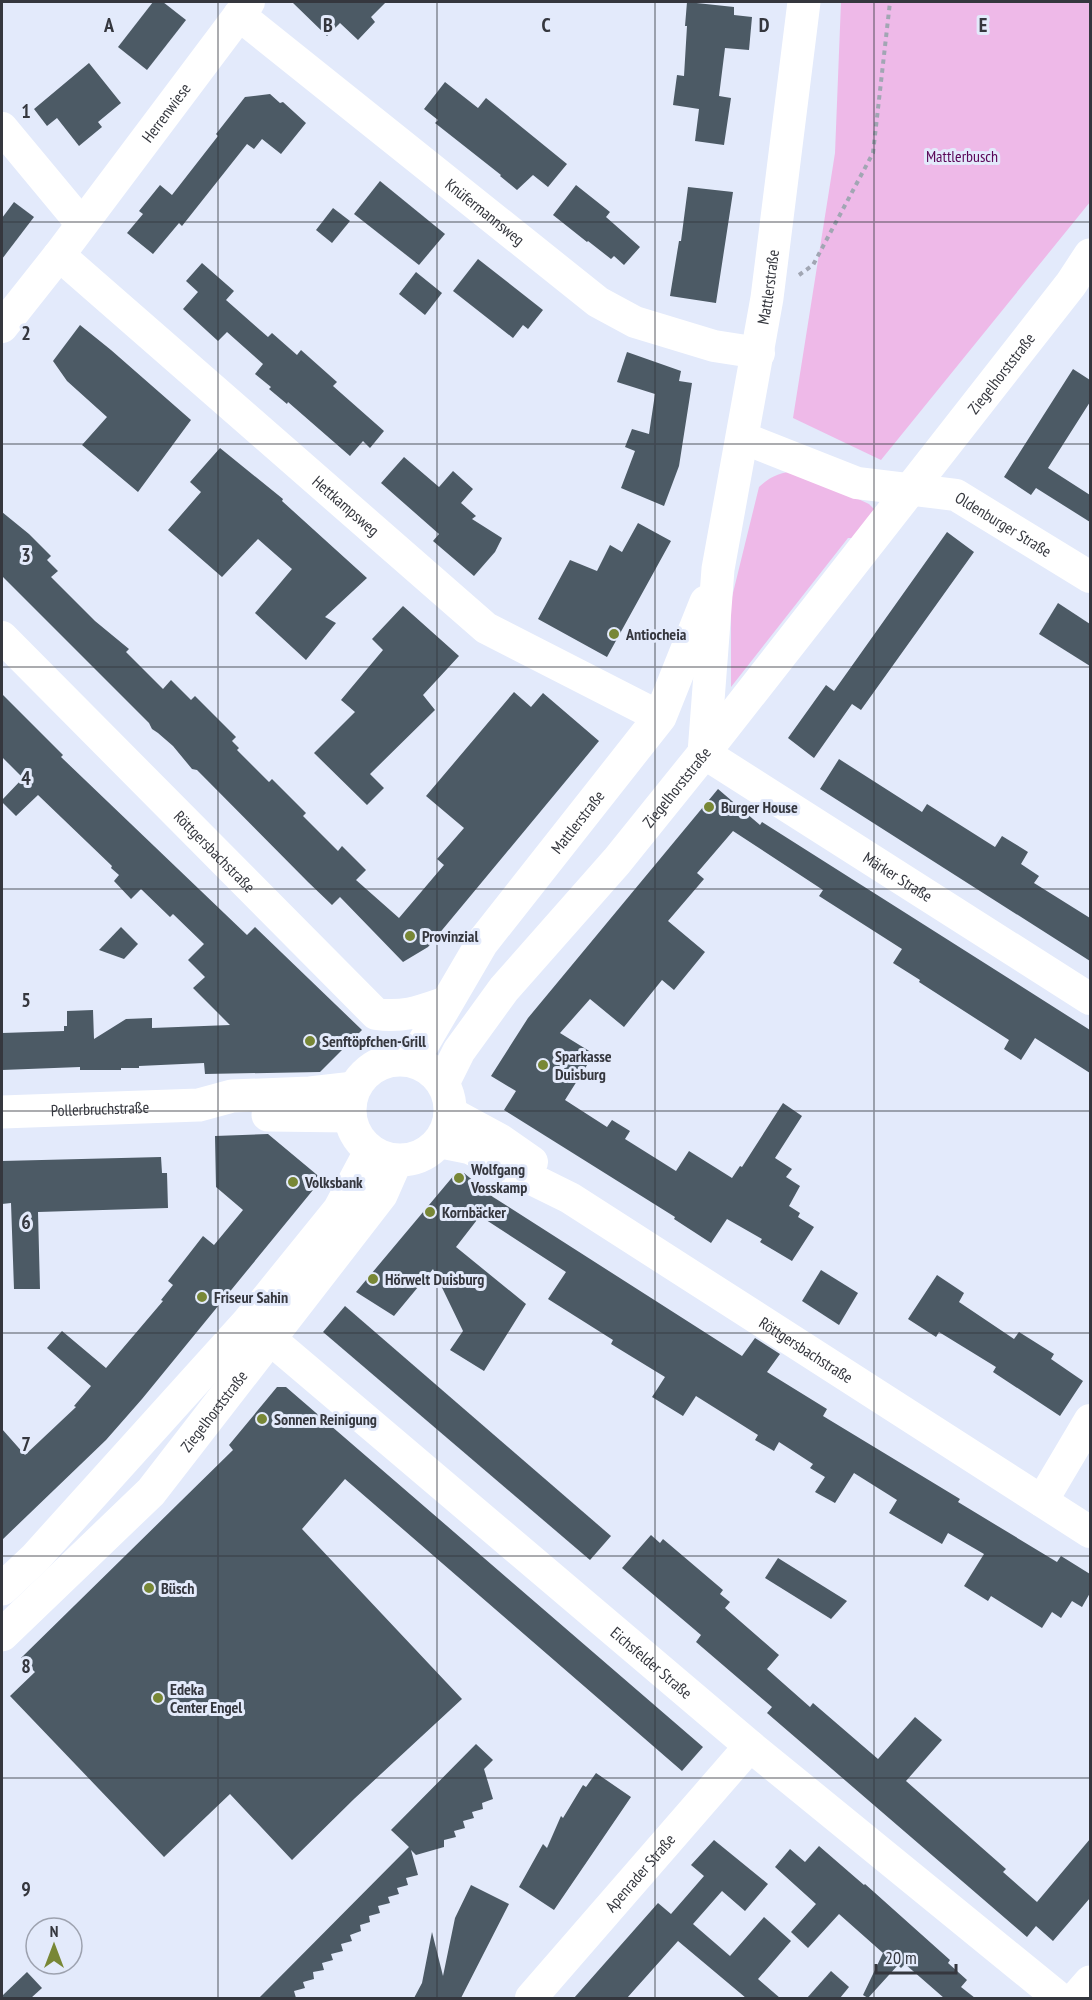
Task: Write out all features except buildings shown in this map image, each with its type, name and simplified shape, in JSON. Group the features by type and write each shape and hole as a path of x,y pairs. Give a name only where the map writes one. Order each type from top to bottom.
{"street":[{"name":"Mattlerstraße","path":"704,753 718,569 759,353 804,2"},
{"name":"Herrenwiese","path":"2,327 59,255 244,8"},
{"name":"Knüfermannsweg","path":"244,8 598,302 635,322 714,346 759,353"},
{"path":"2,128 81,223"},
{"name":"Hettkampsweg","path":"59,255 486,628 660,717"},
{"name":"Ziegelhorststraße","path":"2,1635 151,1492 339,1210 383,1156 412,1160 427,1153 444,1113 459,1051 504,989 617,861 704,753 1071,284 1090,255"},
{"path":"743,438 857,483 910,489"},
{"name":"Oldenburger Straße","path":"910,489 956,495 1090,577"},
{"name":"Mattlerstraße","path":"413,1061 482,943 660,717 718,569"},
{"name":"Röttgersbachstraße","path":"2,637 376,1014 394,1017 447,1002"},
{"name":"Märker Straße","path":"704,753 1090,999"},
{"path":"383,1156 361,1143 353,1130 352,1102 367,1072 384,1062 398,1059 413,1061 425,1066 444,1113"},
{"name":"Pollerbruchstraße","path":"2,1112 199,1105 232,1096 310,1093 352,1102"},
{"name":"Röttgersbachstraße","path":"444,1113 469,1148 570,1198 1090,1532"},
{"name":"Ziegelhorststraße","path":"2,1589 259,1330"},
{"name":"Eichsfelder Straße","path":"259,1330 750,1746 1059,1998"},
{"path":"1042,1501 1090,1420"},
{"name":"Apenrader Straße","path":"531,1998 750,1746"},
{"path":"1076,1998 1090,1982"}],"path":[{"path":"767,298 813,265 873,153 890,2"}],"green space":[{"name":"Mattlerbusch","path":"841,2 1090,2 1090,202 881,460 793,418 835,153"},
{"path":"798,471 869,504 878,513 868,538 848,538 731,687 731,601 759,487 776,475"}],"place":[{"name":"Antiocheia","path":"614,634"},
{"name":"Burger House","path":"709,807"},
{"name":"Provinzial","path":"410,936"},
{"name":"Senftöpfchen-Grill","path":"310,1041"},
{"name":"Sparkasse Duisburg","path":"543,1065"},
{"name":"Wolfgang Vosskamp","path":"459,1178"},
{"name":"Volksbank","path":"293,1182"},
{"name":"Kornbäcker","path":"430,1212"},
{"name":"Hörwelt Duisburg","path":"373,1279"},
{"name":"Friseur Sahin","path":"202,1297"},
{"name":"Sonnen Reinigung","path":"262,1419"},
{"name":"Büsch","path":"149,1588"},
{"name":"Edeka Center Engel","path":"158,1698"}]}
